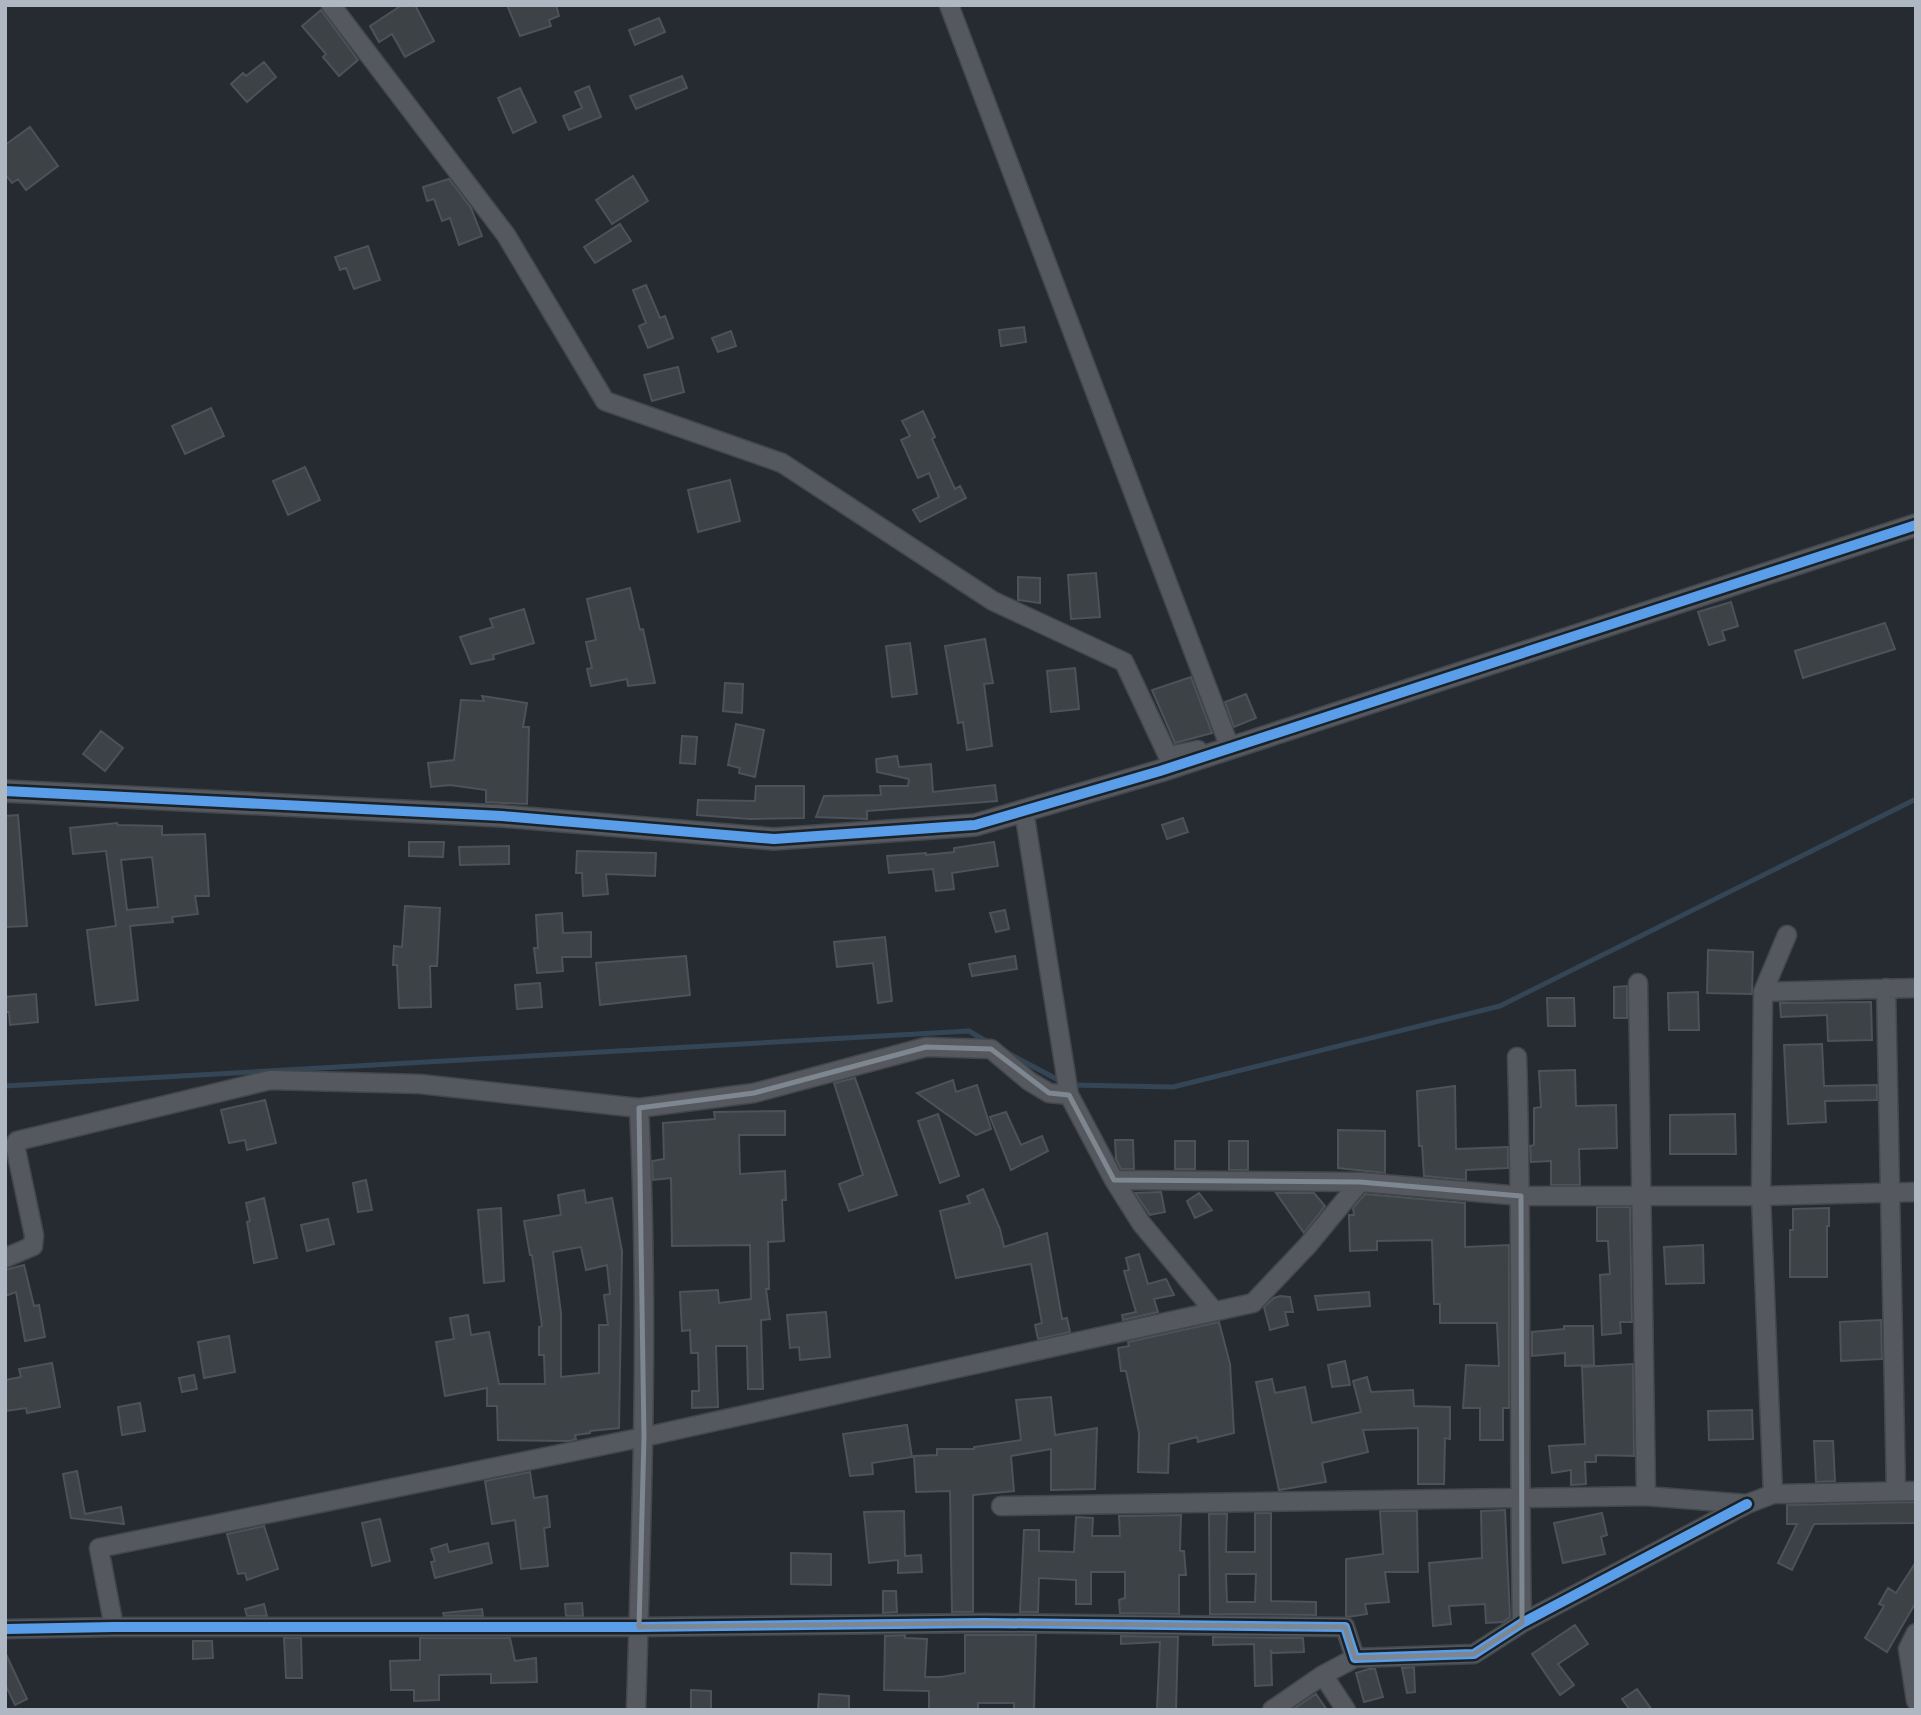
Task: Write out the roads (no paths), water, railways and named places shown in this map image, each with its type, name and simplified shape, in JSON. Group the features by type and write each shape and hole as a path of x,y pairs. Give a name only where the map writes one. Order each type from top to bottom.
{"street":[{"path":"331,5 506,235 605,401 782,463 993,601 1124,662 1168,756 1228,746"},
{"path":"949,5 1228,746"},
{"path":"5,791 488,815 774,839 975,825 1916,525"},
{"path":"1024,811 1069,1095 1114,1180 1141,1223 1214,1311"},
{"path":"1773,1493 1761,1196 1763,992 1787,935"},
{"path":"1638,983 1646,1496"},
{"path":"1886,988 1896,1491"},
{"path":"1763,992 1916,988"},
{"path":"5,1258 33,1247 34,1235 15,1145 20,1138 270,1080 420,1084 639,1108 754,1093 926,1047 991,1049 1028,1081 1049,1093 1069,1095"},
{"path":"1517,1056 1521,1196 1519,1497 1522,1623"},
{"path":"636,1710 644,1437 643,1189 639,1108"},
{"path":"1114,1180 1360,1182 1521,1196 1761,1196 1916,1192"},
{"path":"114,1627 99,1548 644,1437 1253,1303 1308,1245 1360,1182"},
{"path":"1272,1710 1323,1675 1355,1658 1474,1654 1522,1623 1747,1504 1773,1493 1916,1491"},
{"path":"1001,1506 1646,1496 1747,1504"},
{"path":"5,1629 984,1623 1345,1627 1355,1658"},
{"path":"1916,1633 1908,1649 1916,1701"},
{"path":"1323,1675 1346,1710"}],"waterway":[{"path":"1071,1085 1173,1087 1500,1006 1916,799"},
{"path":"5,1086 969,1031 991,1044"},
{"path":"1006,1052 1062,1082"}]}
